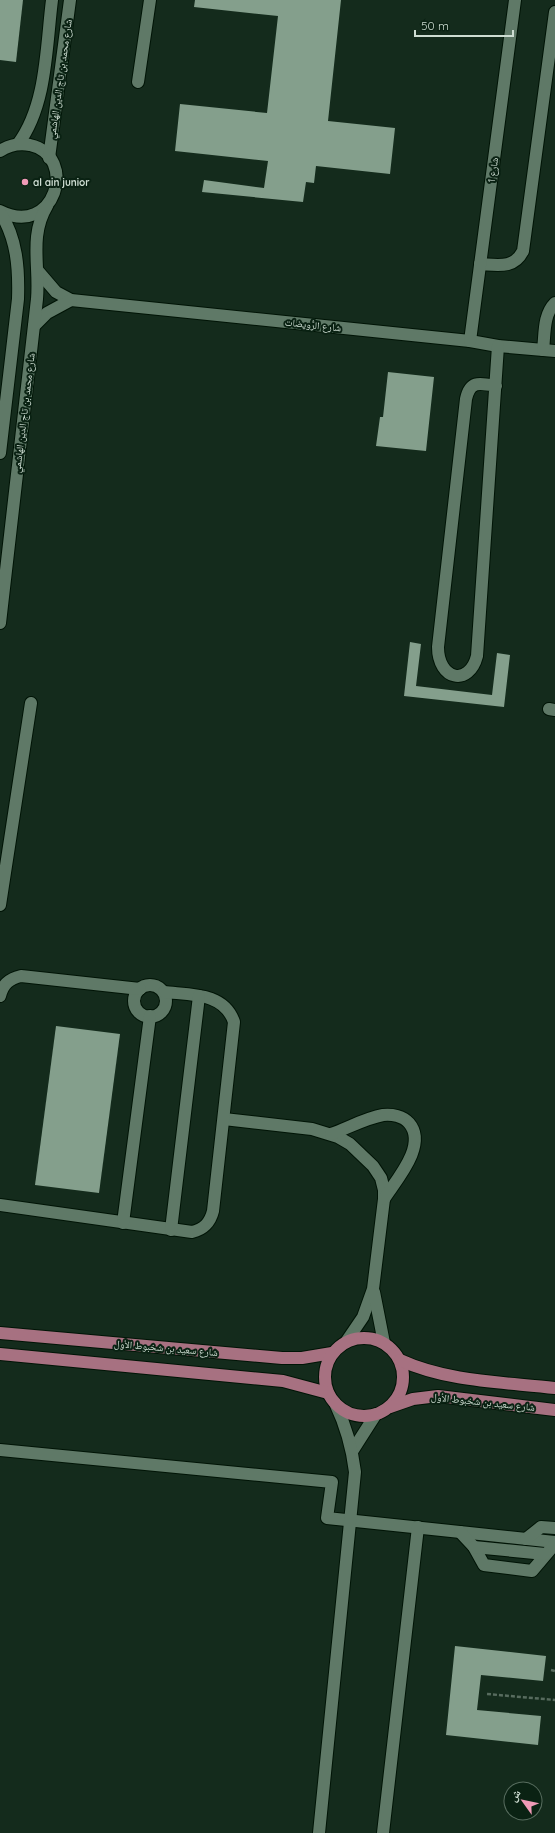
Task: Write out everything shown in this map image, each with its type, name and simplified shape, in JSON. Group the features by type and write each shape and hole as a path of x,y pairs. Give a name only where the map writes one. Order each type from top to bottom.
{"main road":[{"name":"شارع سعيد بن شخبوط الأول","path":"0,1333 282,1358 302,1358 332,1353"},
{"path":"359,1338 372,1338 384,1343 394,1350 400,1360 403,1370 402,1386 396,1400 389,1407 376,1414 365,1416 354,1415 344,1411 335,1404 328,1393 325,1383 327,1362 332,1353 346,1342 359,1338"},
{"path":"0,1354 283,1381 328,1393"},
{"path":"400,1360 447,1376 555,1388"},
{"name":"شارع سعيد بن شخبوط الأول","path":"389,1407 413,1399 438,1396 555,1410"}],"street":[{"name":"شارع محمد بن تاج الدين الهاشمي","path":"18,144 31,124 39,99 52,0"},
{"name":"شارع محمد بن تاج الدين الهاشمي","path":"0,623 39,282 36,232 42,214 53,197 56,188 57,177 49,158 70,0"},
{"path":"138,82 150,0"},
{"name":"شارع 1","path":"470,341 515,0"},
{"path":"480,264 506,265 516,260 523,251 555,12"},
{"path":"1,148 18,144 34,146 49,158"},
{"path":"0,212 19,217 29,216 39,212 47,206"},
{"name":"شارع محمد بن تاج الدين الهاشمي","path":"0,212 11,231 19,276 18,299 0,453"},
{"name":"شارع الرُّويضات","path":"38,271 56,292 71,300 470,341 498,346 549,351"},
{"path":"34,326 51,311 71,300"},
{"path":"549,351 547,315 549,309 555,303"},
{"path":"496,386 479,383 474,384 466,399 438,647 441,665 448,674 455,676 461,676 473,667 477,656 496,386 498,346"},
{"path":"0,906 31,703"},
{"path":"0,996 6,977 32,976 140,989 150,985 155,985 164,992 214,998 228,1009 234,1022 224,1119 211,1218 206,1226 200,1230 192,1232 171,1230 0,1205"},
{"path":"140,989 135,998 136,1008 142,1014 150,1016 155,1016 163,1010 166,1001 164,992"},
{"path":"171,1230 199,996"},
{"path":"123,1223 150,1016"},
{"path":"331,1134 384,1115 398,1116 408,1122 415,1135 416,1143 413,1152 384,1199"},
{"path":"224,1119 312,1129 331,1134 350,1144 373,1166 381,1178 384,1190 384,1199 373,1289 363,1317 346,1342"},
{"path":"373,1289 384,1343"},
{"path":"319,1833 355,1472 353,1450 335,1404"},
{"path":"353,1450 376,1414"},
{"path":"0,1450 332,1482 327,1518 555,1543"},
{"path":"383,1833 418,1527"},
{"path":"526,1539 541,1527 555,1528"},
{"path":"460,1532 474,1547 484,1566 532,1571 555,1543"},
{"path":"474,1547 545,1554"}],"path":[{"path":"551,1670 555,1671"},
{"path":"487,1694 555,1700"}],"building":[{"path":"0,0 23,0 16,62 0,60"},
{"path":"195,0 341,0 328,121 395,128 390,174 316,166 314,183 306,182 303,202 202,192 204,180 264,188 268,161 175,151 180,104 267,113 278,16 194,7"},
{"path":"388,372 434,377 426,451 376,446 380,417 383,417"},
{"path":"410,642 421,644 416,686 492,695 497,653 510,655 504,707 404,696"},
{"path":"56,1026 120,1034 99,1193 35,1185"},
{"path":"455,1646 546,1656 543,1681 481,1675 477,1710 541,1716 538,1745 446,1735"}],"place":[{"name":"al ain junior","path":"25,182"}]}
